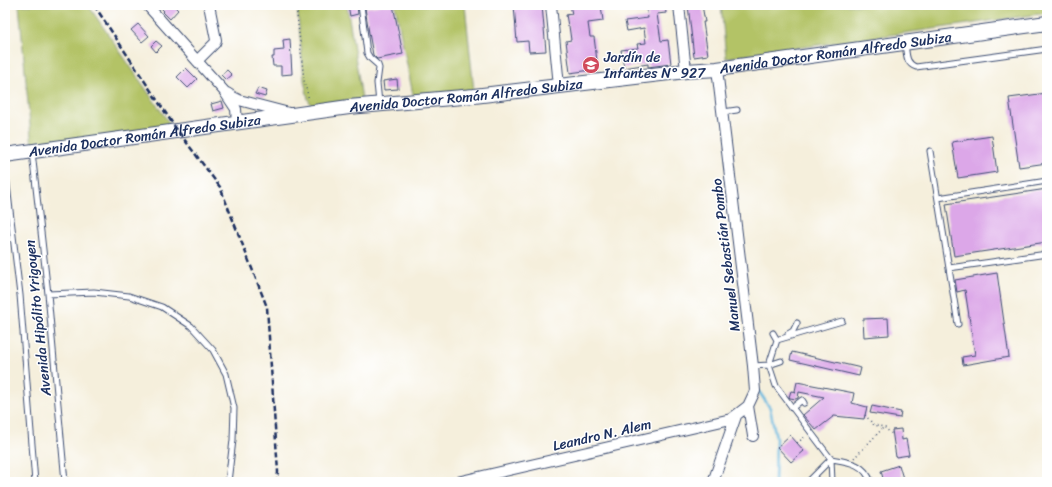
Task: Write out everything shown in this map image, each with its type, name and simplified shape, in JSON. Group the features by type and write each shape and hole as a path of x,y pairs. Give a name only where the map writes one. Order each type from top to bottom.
{"main road":[{"name":"Avenida Doctor Román Alfredo Subiza","path":"5,155 345,108 474,96 686,71 717,69 1047,23"}],"street":[{"path":"147,5 224,91 236,109 237,123"},
{"path":"197,61 216,40 210,5"},
{"path":"551,5 559,86"},
{"path":"679,5 686,71"},
{"name":"Manuel Sebastián Pombo","path":"717,69 753,366 755,391 748,406 753,436"},
{"path":"224,91 239,100 295,115"},
{"name":"Leandro N. Alem","path":"457,482 731,419 748,406"},
{"path":"713,482 736,416"}],"lane":[{"path":"361,5 367,54 379,68 377,83 379,104"},
{"path":"905,43 908,61 911,65 916,67 1047,49"},
{"path":"722,112 737,110"},
{"name":"Avenida Hipólito Yrigoyen","path":"32,151 48,294 65,482"},
{"path":"930,151 958,324"},
{"name":"Avenida Hipólito Yrigoyen","path":"5,168 20,295 36,482"},
{"path":"938,198 1047,181"},
{"path":"949,268 1047,254"},
{"path":"48,294 94,292 129,296 162,307 191,326 213,350 226,374 234,408 233,440 228,482"},
{"path":"777,340 842,321"},
{"path":"797,323 794,331 777,340 769,365 776,386 831,459 832,482"},
{"path":"773,333 777,340"},
{"path":"753,366 769,365 781,361"},
{"path":"792,408 802,400 804,403"},
{"path":"831,459 850,462 862,467 869,476 871,482"},
{"path":"808,482 831,459"}],"path":[{"path":"296,5 304,80 312,113"},
{"path":"865,415 874,425 884,427 893,435"},
{"path":"850,462 884,427"},
{"path":"797,443 810,432"}],"green space":[{"path":"19,5 88,5 172,127 32,147"},
{"path":"297,5 347,5 362,99 311,105 308,99 304,80"},
{"path":"395,5 465,5 474,91 413,95"},
{"path":"721,5 1047,5 1047,13 726,58"}],"building":[{"path":"158,5 173,5 178,10 170,19"},
{"path":"348,5 357,5 358,14 350,16"},
{"path":"381,5 393,5 403,54 377,59 373,55 365,8"},
{"path":"514,5 542,5 546,51 529,52 528,41 517,42"},
{"path":"570,5 601,5 603,21 588,23 590,37 594,37 598,69 570,73 566,41 571,40 566,15 572,14"},
{"path":"646,5 665,5 666,13 657,14 661,41 668,40 671,64 648,67 648,64 624,68 621,50 638,48 637,44 646,43 644,28 627,31 625,21 648,18"},
{"path":"688,5 702,5 708,55 694,57"},
{"path":"138,24 149,36 142,42 131,30"},
{"path":"290,39 292,74 281,75 281,66 273,66 272,57 274,57 274,51 284,50 283,40"},
{"path":"156,41 162,46 156,52 151,46"},
{"path":"186,68 197,79 188,88 177,77"},
{"path":"227,70 232,75 226,80 221,75"},
{"path":"397,79 398,89 384,90 383,81"},
{"path":"258,88 267,91 265,97 255,94"},
{"path":"1047,93 1047,163 1019,167 1009,98"},
{"path":"222,101 224,108 213,111 211,104"},
{"path":"992,136 997,172 958,178 952,142"},
{"path":"1047,189 1047,242 954,256 946,204"},
{"path":"997,273 1009,357 963,365 962,357 975,355 965,290 957,292 955,280"},
{"path":"888,318 889,335 864,337 863,319"},
{"path":"792,352 861,368 859,376 790,360"},
{"path":"797,382 854,393 852,403 867,407 864,419 834,416 816,430 803,415 824,397 799,392 798,398 790,398 791,391 796,392"},
{"path":"872,406 901,412 900,418 870,413"},
{"path":"901,429 902,440 906,439 909,455 896,457 892,430"},
{"path":"790,435 804,451 791,462 777,447"},
{"path":"899,465 904,482 884,482 881,471"}],"waterway":[{"path":"758,390 770,408 776,438 775,482"}],"railway":[{"path":"94,5 175,127 220,187 267,307 278,472 277,482"}],"place":[{"name":"Jardín de Infantes N° 927","path":"591,65"}]}
